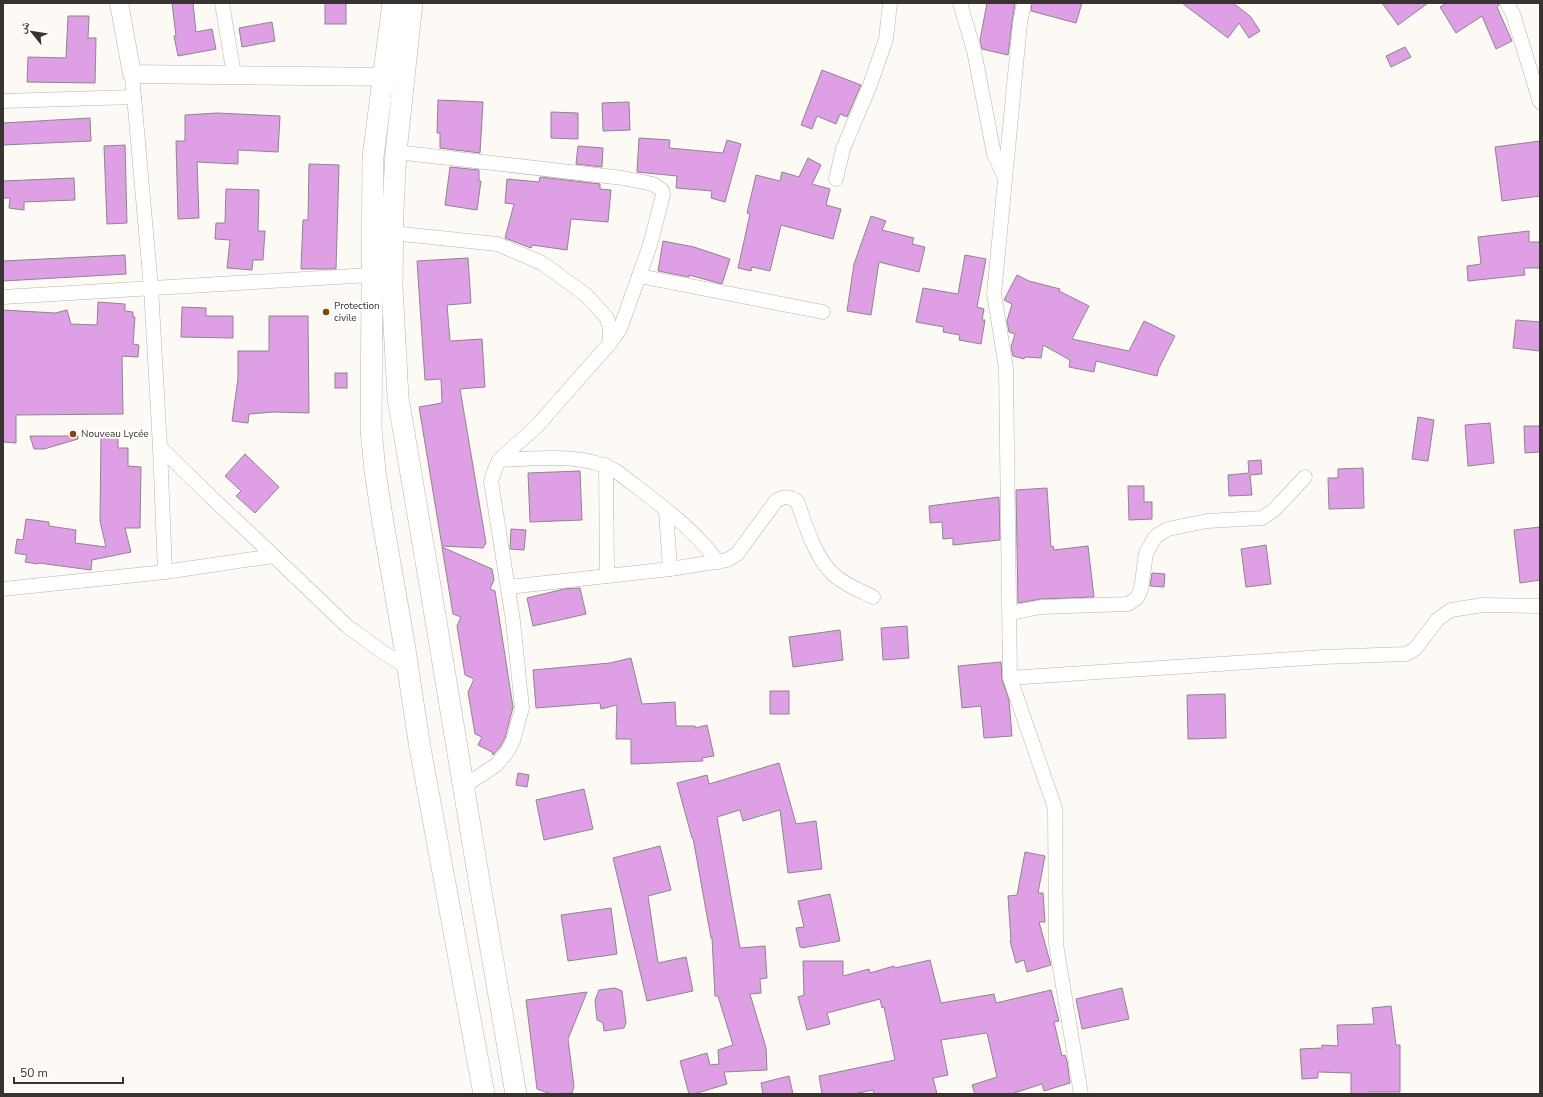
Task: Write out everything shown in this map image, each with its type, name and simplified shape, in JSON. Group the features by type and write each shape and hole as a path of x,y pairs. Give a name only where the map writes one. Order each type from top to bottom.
{"main road":[{"path":"393,3 396,152 392,233 392,286 398,398 516,1094"},
{"path":"412,3 373,157 371,429 380,508 408,668 420,748 484,1094"}],"street":[{"path":"119,3 132,74 151,288 165,572"},
{"path":"222,3 234,75"},
{"path":"836,179 843,149 870,85 886,39 890,3"},
{"path":"960,3 974,51 994,154 1005,178"},
{"path":"1024,3 1020,23 994,294 1006,368 1010,678 1055,808 1056,944 1081,1094"},
{"path":"1507,3 1513,14 1540,102"},
{"path":"132,74 394,77"},
{"path":"3,101 134,97"},
{"path":"396,152 623,178 653,184 662,190 663,195 650,245 620,329 610,343 536,428 499,460 494,469 491,482 513,621 522,708 514,741 507,752 496,765 463,787"},
{"path":"392,233 498,244 542,263 586,296 607,318 610,329 610,343"},
{"path":"3,297 371,275"},
{"path":"639,276 823,312"},
{"path":"160,447 347,626 381,651 408,668"},
{"path":"499,460 573,459 606,466 616,471 687,527 706,544 718,562"},
{"path":"606,466 607,576"},
{"path":"1010,613 1041,607 1128,604 1137,598 1141,589 1146,553 1156,536 1168,529 1207,521 1262,518 1274,510 1305,477"},
{"path":"508,587 670,569 727,560 737,554 776,501 782,497 790,497 797,501 821,560 831,572 850,585 873,597"},
{"path":"666,511 670,569"},
{"path":"3,589 165,572 273,556"},
{"path":"1010,678 1323,657 1406,654 1414,650 1438,619 1451,610 1483,605 1540,606"}],"building":[{"path":"172,3 193,3 196,32 212,29 216,49 178,56 174,36 176,36"},
{"path":"325,3 346,3 346,24 325,24"},
{"path":"987,3 1015,3 1008,55 982,49 980,40"},
{"path":"1032,3 1082,3 1076,23 1031,11"},
{"path":"1182,3 1233,3 1250,16 1260,31 1249,38 1239,23 1228,38"},
{"path":"1382,3 1428,3 1398,25"},
{"path":"1447,3 1499,3 1497,7 1512,41 1496,49 1482,16 1456,33 1440,7"},
{"path":"68,16 89,16 88,38 96,38 95,83 27,82 28,57 66,58"},
{"path":"272,22 275,41 242,47 239,28"},
{"path":"1405,47 1411,57 1391,67 1386,56"},
{"path":"822,70 861,85 847,117 840,114 836,124 817,116 812,129 801,125"},
{"path":"438,100 483,102 480,153 440,148 440,133 437,133"},
{"path":"629,102 630,130 603,131 602,103"},
{"path":"551,112 578,113 578,139 551,138"},
{"path":"217,113 280,116 278,152 238,150 238,164 197,162 199,218 178,219 176,141 185,141 185,115"},
{"path":"90,118 91,141 3,145 3,123"},
{"path":"639,138 670,140 669,148 723,153 727,140 741,144 725,202 711,198 712,191 676,188 677,176 637,172"},
{"path":"1540,141 1540,196 1502,201 1495,147"},
{"path":"125,145 127,223 107,224 104,146"},
{"path":"578,146 603,148 602,167 576,164"},
{"path":"808,158 821,165 812,184 830,189 826,205 841,209 833,239 781,225 770,271 752,267 751,271 738,268 750,214 747,213 756,175 780,181 782,172 799,177"},
{"path":"309,164 339,165 336,269 301,269 303,220 308,220"},
{"path":"450,167 479,170 479,181 481,181 477,210 445,205"},
{"path":"540,177 600,184 600,189 611,190 608,222 571,219 567,250 532,245 531,248 505,238 514,204 505,203 507,179 539,182"},
{"path":"74,178 75,200 24,202 24,210 9,208 10,198 3,198 3,181"},
{"path":"226,189 259,190 258,231 265,231 263,260 253,260 252,270 227,268 230,240 215,239 216,223 225,223"},
{"path":"871,216 886,221 882,230 914,238 912,244 925,247 919,272 879,262 871,315 847,311 854,264"},
{"path":"1529,231 1529,242 1540,242 1540,268 1524,268 1525,275 1468,281 1467,266 1481,264 1478,237"},
{"path":"663,241 694,247 730,259 722,284 689,275 689,277 658,271"},
{"path":"125,255 126,274 3,281 3,261"},
{"path":"965,255 986,259 977,307 984,309 982,320 985,320 981,344 959,340 960,335 943,332 944,327 916,322 923,288 958,294"},
{"path":"468,258 471,303 447,305 450,341 482,339 485,387 460,389 486,543 483,548 442,546 419,407 442,403 441,379 425,380 417,261"},
{"path":"1017,275 1029,281 1060,289 1059,291 1089,306 1072,339 1129,351 1144,321 1175,336 1159,368 1157,376 1096,361 1094,372 1069,367 1070,360 1043,345 1041,358 1025,357 1024,359 1013,356 1011,347 1015,334 1009,332 1007,321 1012,304 1004,300"},
{"path":"98,302 125,304 125,311 133,312 133,317 135,317 133,344 139,345 138,357 122,356 123,414 16,415 16,443 3,442 3,310 55,313 67,310 71,324 97,325"},
{"path":"182,307 206,308 206,316 233,316 233,338 181,337"},
{"path":"269,316 308,316 309,413 274,412 249,414 248,423 232,421 238,379 238,351 269,351"},
{"path":"1516,320 1540,322 1540,351 1513,348"},
{"path":"335,373 347,373 347,388 335,388"},
{"path":"1418,417 1434,420 1428,461 1412,459"},
{"path":"1490,423 1494,463 1468,466 1465,425"},
{"path":"1524,426 1540,426 1540,452 1525,453"},
{"path":"30,436 78,436 78,439 44,449 34,449"},
{"path":"101,436 118,436 118,448 128,448 128,466 141,467 140,528 125,528 131,552 92,560 91,570 25,562 27,555 15,553 17,539 23,540 26,519 49,522 49,526 76,530 75,543 106,547 100,521"},
{"path":"245,454 279,487 255,513 236,496 241,491 225,476"},
{"path":"1261,460 1262,474 1250,475 1252,495 1229,496 1228,475 1249,473 1248,461"},
{"path":"1363,468 1364,508 1329,509 1328,478 1338,478 1338,469"},
{"path":"580,471 582,520 530,522 528,473"},
{"path":"1128,486 1144,486 1144,502 1152,502 1152,519 1129,520"},
{"path":"1047,488 1051,547 1053,546 1054,550 1088,546 1094,597 1041,599 1018,603 1016,490"},
{"path":"999,497 1000,540 953,545 953,538 943,539 942,522 930,523 929,506"},
{"path":"1540,527 1540,580 1520,583 1514,530"},
{"path":"511,529 526,530 524,550 510,549"},
{"path":"1266,545 1271,584 1246,587 1241,549"},
{"path":"442,547 492,569 494,580 490,589 495,591 513,707 505,738 493,755 492,752 478,745 482,737 475,734 468,692 474,679 465,675 457,626 461,617 453,614"},
{"path":"1152,573 1165,574 1164,587 1150,586"},
{"path":"580,588 586,614 533,626 527,598 564,589"},
{"path":"907,626 909,658 883,660 881,628"},
{"path":"840,630 843,660 793,667 789,637"},
{"path":"631,658 642,704 675,702 676,726 695,726 695,728 707,725 714,756 702,758 703,761 631,764 631,739 616,739 617,705 601,709 600,703 536,708 533,670 610,663"},
{"path":"1001,662 1002,679 1009,700 1012,736 984,738 981,706 962,708 958,666"},
{"path":"770,691 789,691 789,714 770,714"},
{"path":"1225,694 1226,738 1188,739 1187,695"},
{"path":"779,763 796,824 816,821 822,869 788,873 780,810 743,821 740,810 717,817 740,948 765,946 767,978 760,979 761,993 750,994 766,1048 767,1070 724,1072 727,1084 694,1094 689,1094 680,1061 707,1053 710,1065 719,1064 718,1050 733,1045 718,996 715,996 712,938 693,838 677,783 707,775 709,784"},
{"path":"518,773 529,775 527,787 516,785"},
{"path":"584,789 593,829 544,840 536,800"},
{"path":"660,846 671,890 648,896 658,963 686,957 693,991 647,1001 613,858"},
{"path":"1025,852 1045,856 1038,893 1043,893 1045,922 1039,922 1051,965 1027,972 1024,960 1016,963 1010,941 1008,896 1017,895"},
{"path":"830,894 840,941 802,948 800,947 796,928 804,927 798,901"},
{"path":"611,908 617,954 568,961 561,915"},
{"path":"930,960 941,1003 994,994 996,1003 1051,990 1059,1021 1054,1022 1062,1056 1065,1055 1067,1061 1070,1083 1044,1091 1042,1084 1011,1094 975,1094 972,1085 997,1077 987,1033 941,1040 948,1075 933,1078 937,1094 874,1094 873,1090 854,1094 822,1094 819,1076 895,1060 884,1007 882,1008 880,999 827,1013 830,1024 807,1030 798,997 804,995 803,961 843,961 843,976 869,969 870,973 894,966 895,968"},
{"path":"615,988 622,991 626,1023 624,1028 604,1031 603,1023 597,1020 595,1000 599,990"},
{"path":"1122,988 1129,1019 1082,1029 1076,999"},
{"path":"587,992 568,1039 574,1086 572,1093 551,1094 537,1089 526,1000"},
{"path":"1391,1006 1396,1045 1400,1045 1400,1092 1369,1092 1369,1094 1351,1094 1351,1073 1318,1072 1318,1078 1302,1079 1300,1049 1322,1048 1322,1045 1338,1046 1337,1025 1374,1024 1372,1008"},
{"path":"789,1076 793,1094 763,1094 761,1083"}],"place":[{"name":"Protection civile","path":"326,312"},
{"name":"Nouveau Lycée","path":"73,434"}]}
